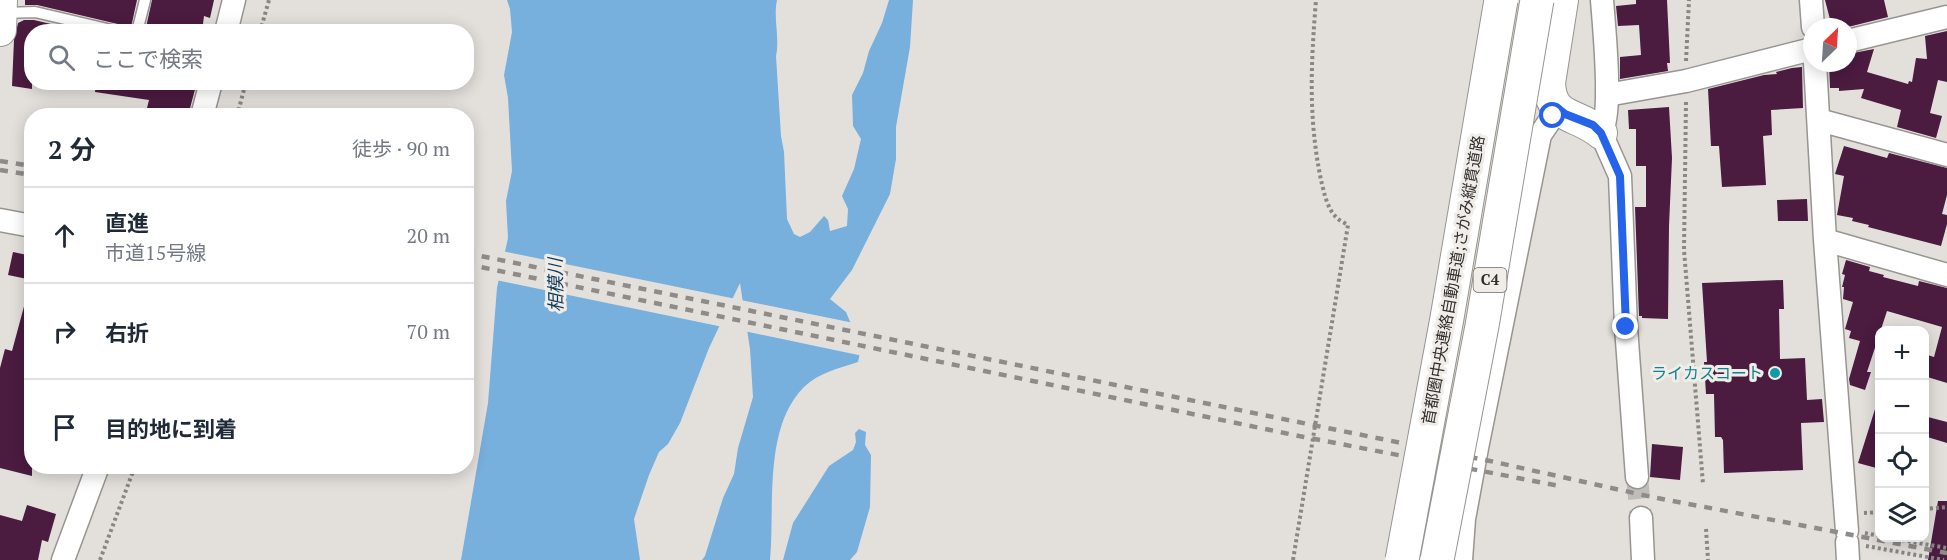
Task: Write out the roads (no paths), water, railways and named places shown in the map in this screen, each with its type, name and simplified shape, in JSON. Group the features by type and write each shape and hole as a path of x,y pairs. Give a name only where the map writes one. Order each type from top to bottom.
{"highway":[{"name":"首都圏中央連絡自動車道;さがみ縦貫道路","path":"1402,560 1445,329 1501,0"},
{"name":"C4","path":"1437,560 1482,326 1537,0"}],"street":[{"path":"0,30 2,0"},
{"path":"228,24 234,0"},
{"path":"1562,0 1549,83 1550,95 1556,107 1565,114 1593,125 1601,133 1620,176 1626,327 1637,477"},
{"path":"1601,133 1605,126 1607,96 1602,0"},
{"path":"1811,0 1812,18"},
{"path":"1857,39 1947,17"},
{"path":"1607,96 1686,81 1803,51"},
{"path":"1816,72 1847,544"},
{"path":"204,108 209,90"},
{"path":"1461,560 1464,519 1477,448 1540,135 1553,116 1556,107"},
{"path":"1819,120 1947,155"},
{"path":"0,220 24,224"},
{"path":"1825,240 1947,275"},
{"path":"63,560 95,474"},
{"path":"1641,518 1643,560"}],"lane":[{"path":"139,24 145,0"},
{"path":"0,13 34,12 86,24"}],"water":[{"name":"相模川","path":"507,0 777,0 776,56 787,219 794,234 800,237 810,232 824,216 828,220 830,231 847,226 848,209 842,196 854,169 861,139 853,126 852,95 863,73 889,0 913,0 910,47 896,127 896,159 890,194 852,270 830,299 846,312 861,348 858,362 810,382 791,404 782,424 774,469 770,560 702,560 723,498 734,474 738,448 753,397 750,349 740,283 709,348 680,423 668,444 659,452 649,475 634,519 640,560 461,560 488,403 497,288 508,238 506,201 512,171 508,98 504,75 512,32"},
{"path":"859,429 866,432 865,445 871,455 870,507 857,552 850,560 783,560 793,523 829,466 853,450 856,442 855,433"}],"tunnel":[{"path":"1637,477 1641,518"}],"railway":[{"path":"0,161 24,165"},
{"path":"0,170 24,174"},
{"path":"474,255 1490,461 1652,497 1947,553"},
{"path":"474,266 1304,437 1560,486"}],"place":[{"name":"ライカスコート","path":"1775,373"}]}
